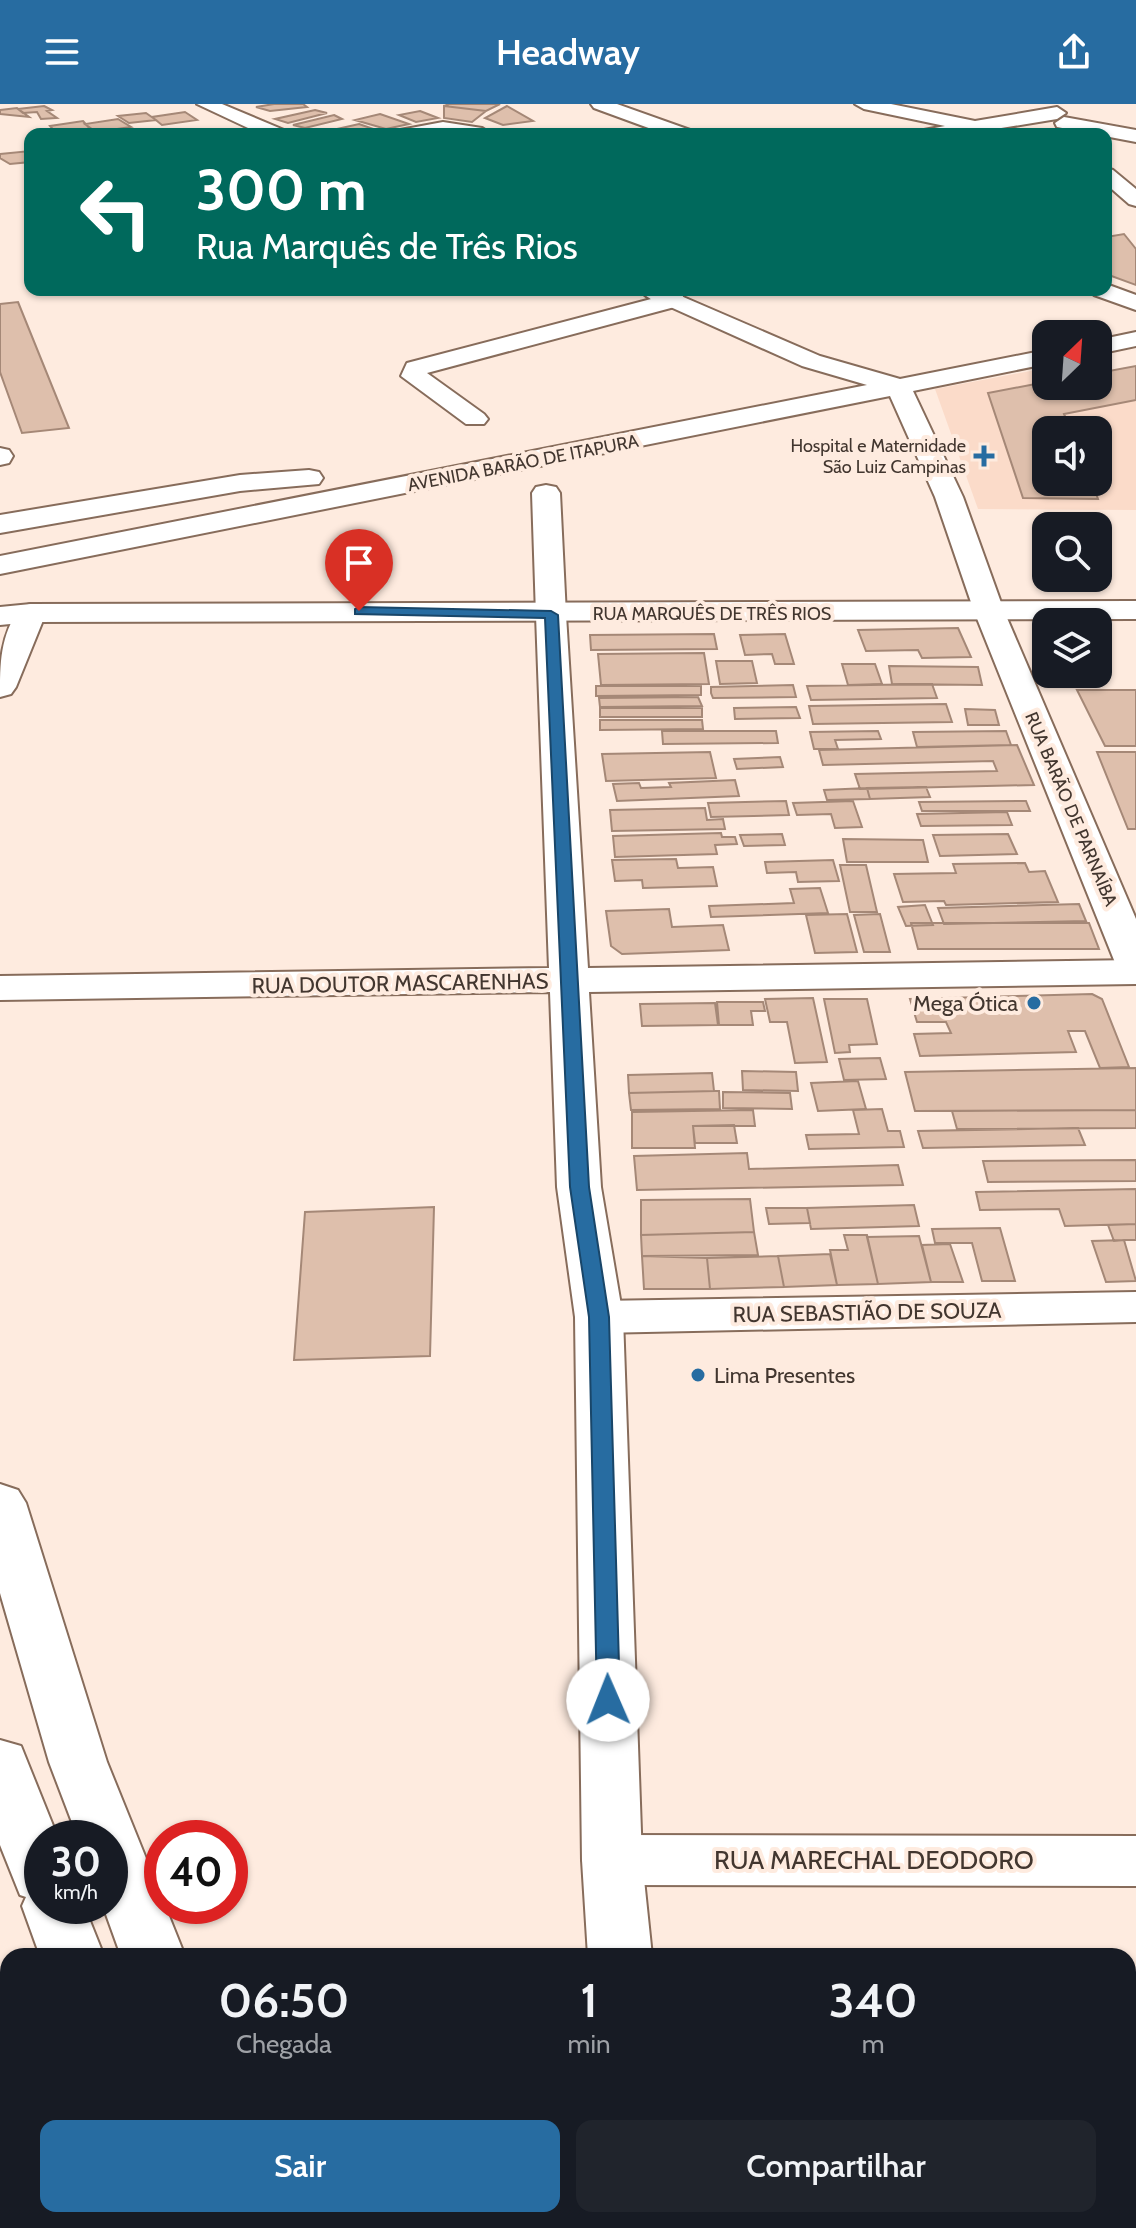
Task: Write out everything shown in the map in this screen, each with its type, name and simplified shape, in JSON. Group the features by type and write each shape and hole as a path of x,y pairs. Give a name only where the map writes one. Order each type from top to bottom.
{"main road":[{"path":"206,104 263,128"},
{"path":"604,104 667,128"},
{"path":"864,104 987,125"},
{"path":"968,128 1062,121 1094,128"},
{"path":"1112,132 1136,137"},
{"path":"1112,138 1136,137"},
{"path":"1112,179 1135,197"},
{"path":"1114,209 1128,214 1136,226"},
{"path":"1112,292 1136,297"},
{"path":"1112,293 1136,303"},
{"path":"665,296 811,361 898,386"},
{"path":"475,419 413,376 416,368 690,296"},
{"path":"1112,344 1136,339"},
{"name":"AVENIDA BARÃO DE ITAPURA","path":"0,565 417,485 1032,360"},
{"name":"AVENIDA BARÃO DE ITAPURA","path":"0,538 808,387 819,379 811,361"},
{"name":"RUA BARÃO DE PARNAÍBA","path":"898,386 949,497 989,611 1136,965"},
{"path":"0,524 240,483 309,478"},
{"path":"546,493 579,1187 599,1317 612,1860 619,1948"},
{"name":"RUA MARQUÊS DE TRÊS RIOS","path":"15,614 359,611 551,615 1136,610"},
{"path":"0,687 15,614"},
{"name":"RUA DOUTOR MASCARENHAS","path":"0,988 1136,972"},
{"name":"RUA SEBASTIÃO DE SOUZA","path":"599,1317 1136,1307"},
{"path":"3,1513 78,1762 101,1820"},
{"path":"3,1774 24,1829"},
{"name":"RUA MARECHAL DEODORO","path":"612,1860 1136,1861"},
{"path":"128,1890 149,1944"}],"shaded area":[{"name":"Hospital e Maternidade São Luiz Campinas","path":"1032,371 1032,385 988,393 1023,498 1098,499 1097,496 1112,496 1112,416 1064,414 1136,400 1136,510 978,509 935,389"}],"building":[{"path":"303,104 307,107 270,111 256,107"},
{"path":"500,104 486,111 444,106"},
{"path":"44,106 52,110 47,111 57,118 41,119 37,112 23,113 18,109"},
{"path":"444,106 486,111 472,122 444,118"},
{"path":"507,106 533,121 503,125 485,118"},
{"path":"17,108 29,117 0,114 0,110"},
{"path":"315,110 327,113 288,123 275,119"},
{"path":"420,111 438,118 416,122 399,115"},
{"path":"185,112 197,120 162,125 152,117"},
{"path":"146,113 156,120 129,123 118,116"},
{"path":"380,114 409,124 383,128 355,120"},
{"path":"334,115 342,119 305,128 293,125"},
{"path":"118,119 131,127 90,128 85,124"},
{"path":"83,121 89,128 52,128 50,126"},
{"path":"359,124 370,128 341,128"},
{"path":"24,152 24,163 10,164 0,158 0,154"},
{"path":"1124,234 1136,249 1136,285 1112,276 1112,236"},
{"path":"18,302 69,428 22,433 0,372 0,304"},
{"path":"1136,366 1136,400 1065,416 1032,416 1032,496 1097,496 1098,499 1023,498 988,393 1032,385 1032,400 1112,400 1112,370"},
{"path":"958,628 971,657 922,658 918,650 866,651 858,630"},
{"path":"714,634 717,649 591,650 590,635"},
{"path":"785,634 794,664 775,664 772,654 745,655 740,635"},
{"path":"704,653 709,684 601,685 598,654"},
{"path":"716,661 752,661 757,683 720,684"},
{"path":"842,664 875,664 882,684 848,685"},
{"path":"889,666 978,667 982,685 892,684"},
{"path":"932,684 937,698 811,700 807,686"},
{"path":"793,685 796,697 713,698 711,693 711,687"},
{"path":"596,686 701,686 701,695 596,696"},
{"path":"1077,690 1136,690 1136,746 1105,746"},
{"path":"698,697 702,706 600,707 599,698"},
{"path":"946,704 952,722 813,724 809,706"},
{"path":"796,707 800,718 735,719 734,708"},
{"path":"600,708 702,708 702,717 600,717"},
{"path":"965,709 995,710 999,725 968,725"},
{"path":"600,720 702,720 703,729 600,730"},
{"path":"662,731 776,731 778,743 663,744"},
{"path":"878,731 881,739 835,740 838,749 814,749 810,732"},
{"path":"1006,731 1011,745 917,747 913,732"},
{"path":"1017,745 1034,785 860,789 855,774 997,771 993,761 823,765 819,750"},
{"path":"710,752 716,778 606,781 602,754"},
{"path":"1097,752 1136,752 1136,829 1128,829"},
{"path":"780,757 783,767 737,769 734,759"},
{"path":"735,780 739,796 617,801 613,784 639,783 641,788 671,787 669,783"},
{"path":"926,787 930,797 870,799 867,788"},
{"path":"867,788 870,799 827,800 824,790"},
{"path":"786,801 789,815 711,817 708,803"},
{"path":"853,801 862,827 835,828 831,814 797,815 793,803"},
{"path":"1026,801 1030,811 922,811 919,802"},
{"path":"705,808 707,820 723,819 725,829 612,831 610,810"},
{"path":"1007,812 1012,825 921,826 917,814"},
{"path":"721,833 722,837 735,837 737,844 715,845 717,854 615,857 613,836"},
{"path":"782,834 785,845 744,846 740,835"},
{"path":"1008,834 1017,854 940,856 933,835"},
{"path":"843,839 923,840 928,862 847,862"},
{"path":"676,859 678,868 713,867 717,886 643,888 642,880 615,881 612,860"},
{"path":"833,860 839,881 798,882 796,872 767,873 765,862"},
{"path":"1025,863 1029,872 1045,871 1058,902 946,905 944,901 903,902 894,874 956,873 953,864"},
{"path":"840,865 866,865 877,912 850,912"},
{"path":"820,888 828,913 711,917 709,906 794,903 790,889"},
{"path":"1079,904 1086,921 944,924 938,908"},
{"path":"925,905 933,925 906,926 898,907"},
{"path":"669,909 672,927 723,925 729,950 622,954 611,946 606,911"},
{"path":"847,914 857,952 815,953 806,915"},
{"path":"880,914 890,952 864,952 854,915"},
{"path":"911,923 1089,923 1099,949 918,949"},
{"path":"1092,994 1102,999 1129,1067 1100,1068 1085,1031 1068,1031 1076,1052 920,1056 914,1034 951,1033 946,1022 917,1022 910,999"},
{"path":"813,998 827,1062 795,1063 787,1022 770,1022 765,999"},
{"path":"824,999 867,999 877,1044 849,1045 850,1052 835,1053"},
{"path":"717,1002 763,1002 765,1011 751,1011 753,1025 719,1025"},
{"path":"715,1003 718,1025 642,1026 640,1004"},
{"path":"880,1058 886,1079 844,1080 839,1059"},
{"path":"1136,1068 1136,1110 915,1111 905,1072"},
{"path":"742,1071 796,1072 798,1091 743,1090"},
{"path":"712,1073 714,1091 629,1093 628,1075"},
{"path":"858,1081 866,1109 818,1111 811,1083"},
{"path":"719,1091 720,1109 631,1110 629,1093"},
{"path":"723,1092 790,1093 792,1109 723,1108"},
{"path":"882,1109 888,1131 900,1131 904,1147 809,1149 806,1135 859,1134 853,1110"},
{"path":"753,1110 755,1126 693,1126 695,1148 632,1148 632,1112"},
{"path":"1136,1110 1136,1128 957,1129 952,1111"},
{"path":"734,1125 737,1143 695,1143 693,1126"},
{"path":"1078,1128 1085,1145 923,1148 918,1131"},
{"path":"747,1153 749,1169 898,1165 903,1185 637,1190 634,1156"},
{"path":"1136,1160 1136,1181 988,1182 983,1161"},
{"path":"1136,1189 1136,1224 1065,1226 1059,1209 980,1210 976,1192"},
{"path":"750,1199 754,1232 641,1235 641,1200"},
{"path":"914,1205 919,1226 811,1229 807,1208"},
{"path":"434,1207 430,1356 294,1360 305,1212"},
{"path":"766,1208 807,1208 810,1223 769,1224"},
{"path":"1136,1224 1136,1240 1114,1241 1108,1225"},
{"path":"1000,1228 1015,1281 982,1281 972,1243 935,1243 932,1229"},
{"path":"754,1232 758,1255 642,1256 641,1235"},
{"path":"844,1235 867,1235 878,1284 837,1285 830,1250 848,1250"},
{"path":"919,1236 931,1282 878,1284 867,1237"},
{"path":"1124,1240 1136,1281 1106,1282 1092,1241"},
{"path":"950,1244 963,1282 931,1282 922,1245"},
{"path":"830,1254 837,1285 784,1287 778,1256"},
{"path":"642,1256 707,1258 710,1289 644,1289"},
{"path":"778,1256 784,1287 710,1289 707,1258"}],"place":[{"name":"Hospital e Maternidade São Luiz Campinas","path":"984,456"},
{"name":"Mega Ótica","path":"1034,1003"},
{"name":"Lima Presentes","path":"698,1375"}],"route":[{"path":"359,611 551,615 579,1187 599,1317 608,1700"}]}
